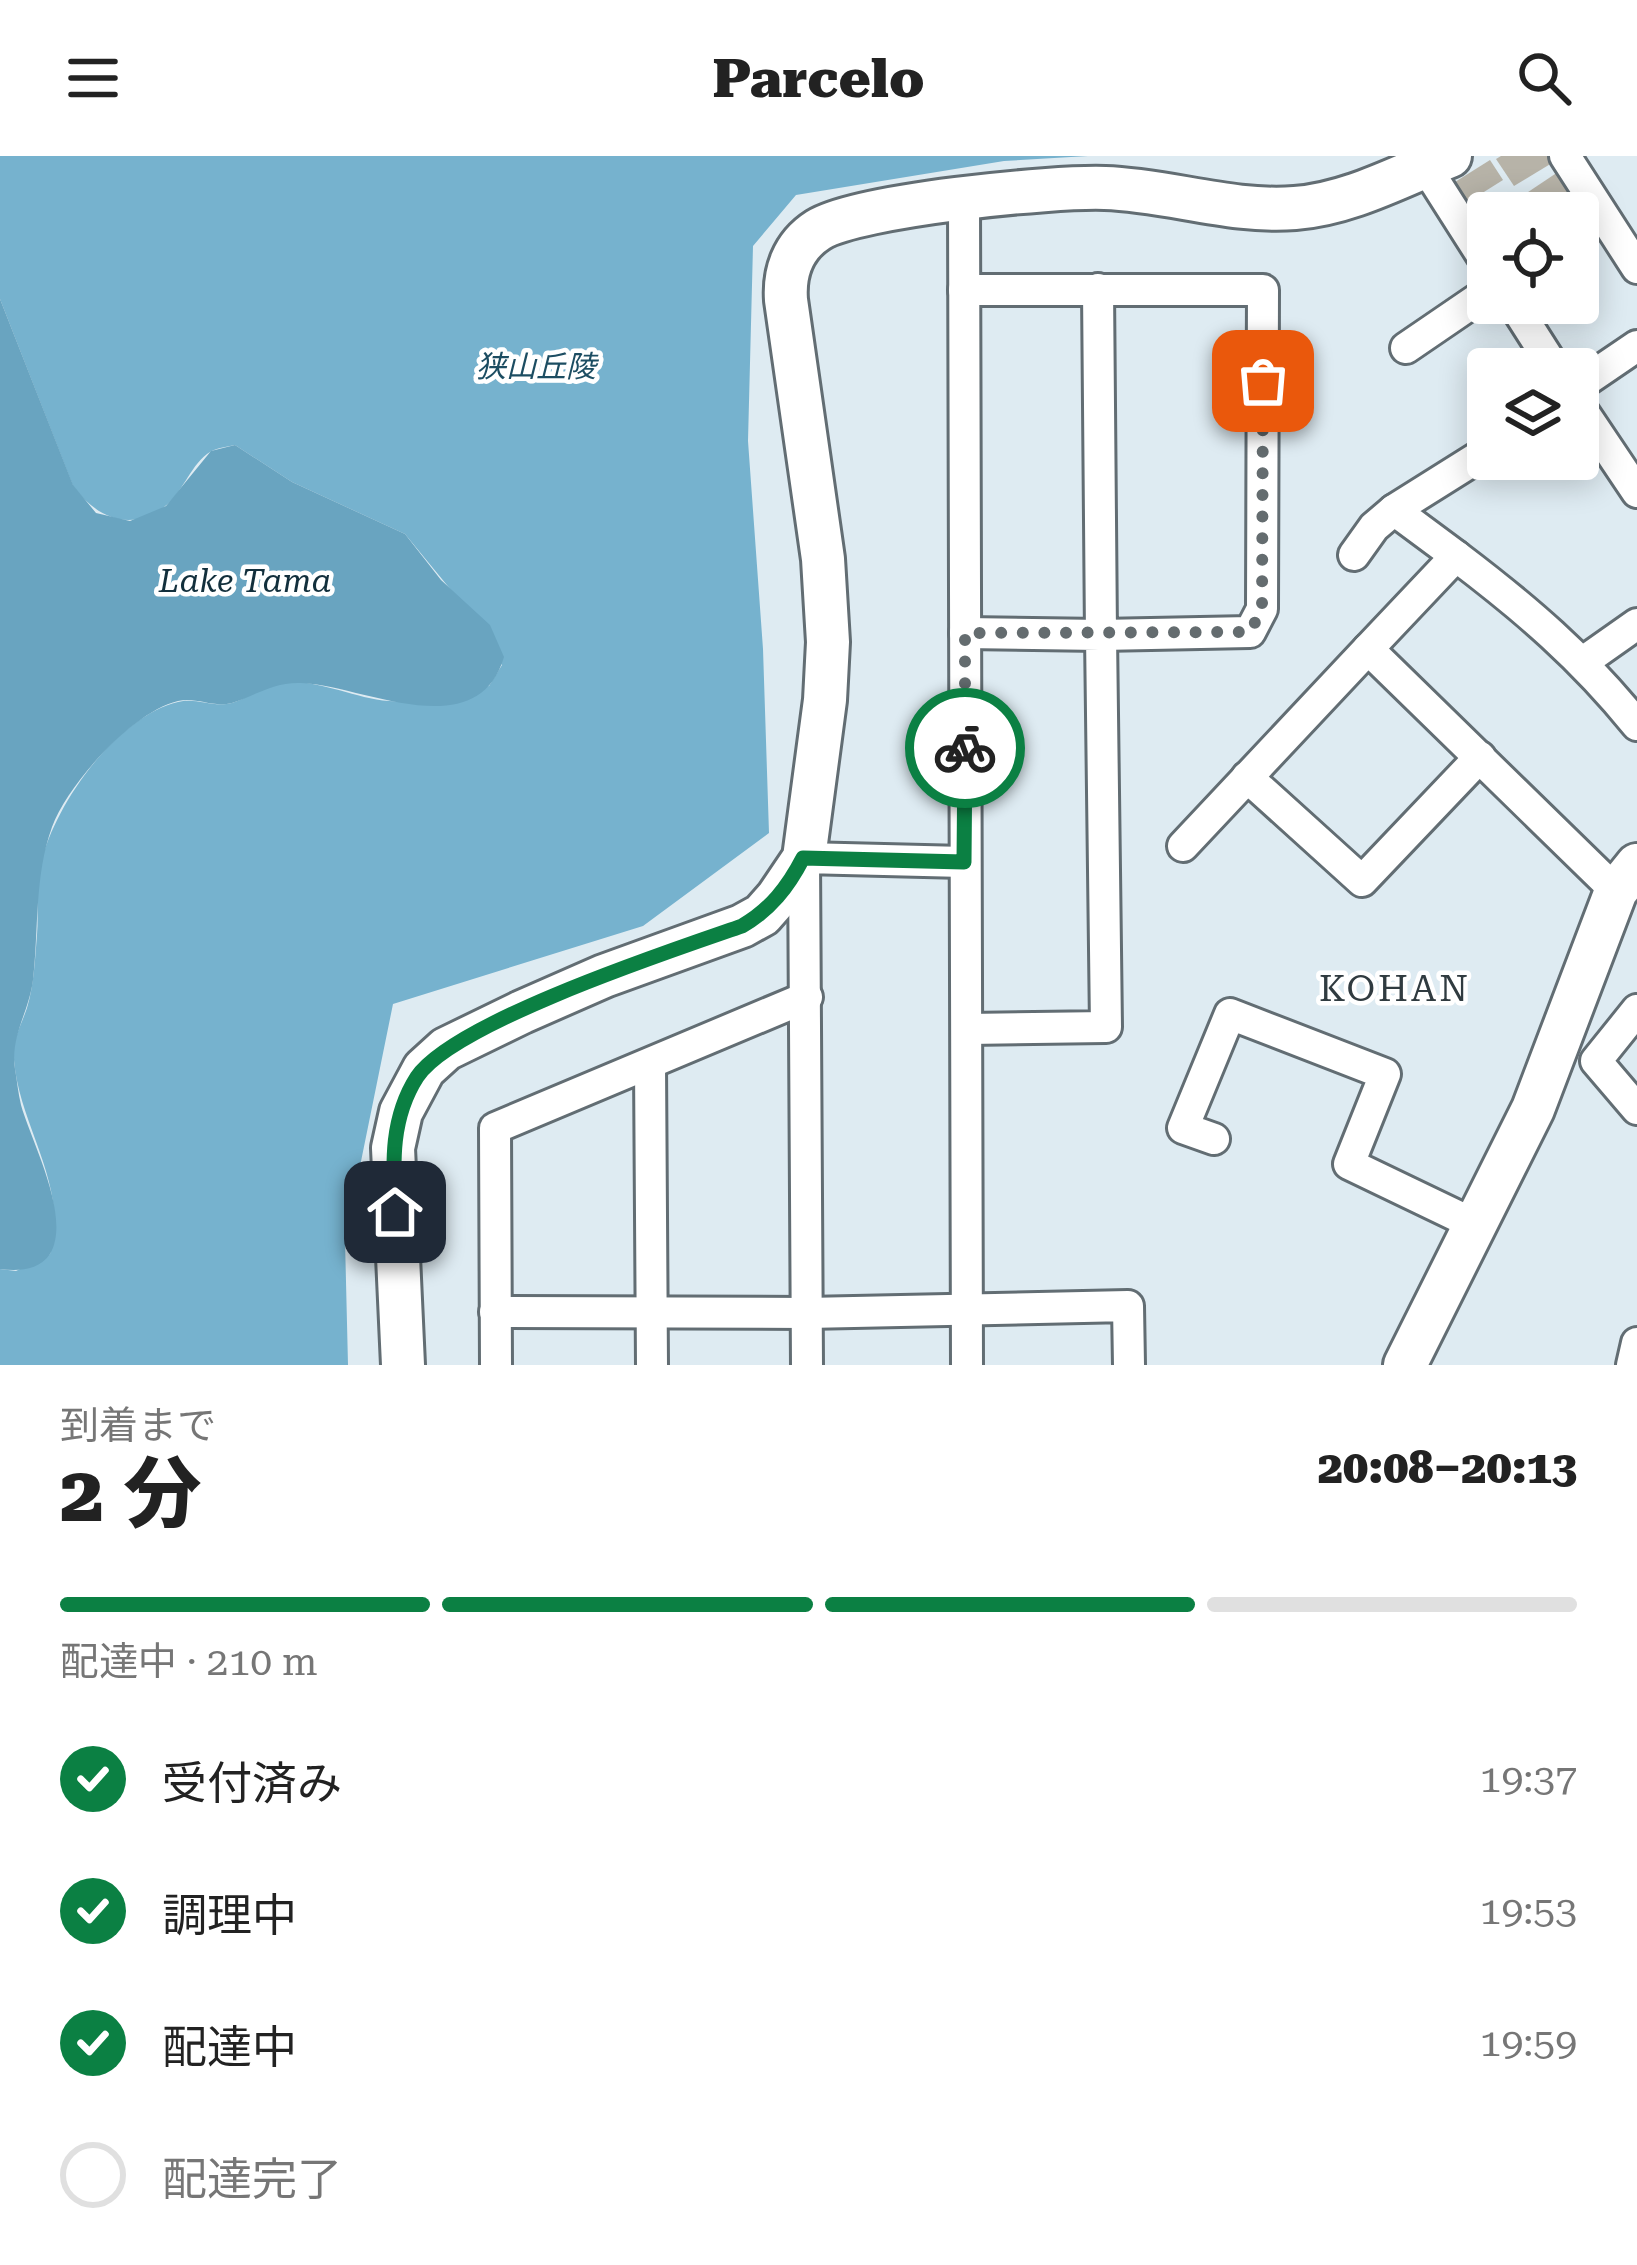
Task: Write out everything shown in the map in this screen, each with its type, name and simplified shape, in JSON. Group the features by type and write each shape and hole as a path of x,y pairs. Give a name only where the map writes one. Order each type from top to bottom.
{"street":[{"path":"1565,156 1637,268"},
{"path":"807,1365 803,858 824,700 827,609 786,300 787,272 807,238 835,222 902,207 1106,188 1250,209 1302,208 1351,196 1437,161 1467,222"},
{"path":"964,201 967,1365"},
{"path":"964,290 1263,290 1262,609 1250,632 965,633"},
{"path":"968,1029 1106,1027 1098,290"},
{"path":"1406,348 1467,306"},
{"path":"1599,372 1637,346"},
{"path":"1599,435 1637,492"},
{"path":"1354,555 1373,527 1394,510 1467,464"},
{"path":"1394,510 1523,608 1583,662 1637,725"},
{"path":"1184,846 1456,556"},
{"path":"1583,662 1637,624"},
{"path":"1368,649 1480,758 1627,878 1534,1109 1405,1365"},
{"path":"1247,777 1362,881 1480,758"},
{"path":"803,858 964,862"},
{"path":"404,1365 393,1148 401,1112 424,1069 446,1049 507,1018 604,976 742,926 777,898 803,858"},
{"path":"496,1365 495,1127 807,997"},
{"path":"1637,1010 1596,1061 1637,1109"},
{"path":"1214,1139 1183,1128 1230,1014 1384,1074 1349,1164 1478,1226"},
{"path":"650,1064 652,1365"},
{"path":"495,1312 807,1313 1128,1306 1129,1365"},
{"path":"1632,1365 1637,1343"}],"green space":[{"name":"狭山丘陵","path":"0,156 1088,156 1004,161 796,195 753,246 748,441 763,649 769,833 643,926 393,1004 345,1240 348,1365 0,1365 0,1269 16,1271 50,1254 54,1229 49,1181 14,1060 33,981 41,863 60,815 92,766 132,725 155,711 185,701 232,703 282,682 413,701 489,686 502,665 451,590 405,534 292,482 235,445 207,454 170,502 151,515 114,518 82,497 73,486 0,299"}],"water":[{"name":"Lake Tama","path":"0,299 73,485 96,513 130,521 166,506 211,451 235,445 292,482 405,534 441,580 490,625 504,657 490,684 469,700 444,706 415,705 301,683 273,687 225,704 178,701 141,719 87,771 60,810 46,846 33,980 14,1057 21,1105 53,1200 55,1238 50,1254 40,1264 13,1270 0,1269"}],"building":[{"path":"1547,156 1552,163 1514,186 1496,159"},
{"path":"1490,160 1503,180 1484,192 1467,192 1467,200 1455,182"},
{"path":"1558,172 1571,192 1528,192"}],"way so far":[{"path":"965,748 965,633 1250,632 1262,609 1263,381"}],"district":[{"name":"KOHAN","path":"1395,988"}],"route":[{"path":"395,1212 393,1148 401,1112 415,1081 446,1049 604,976 742,926 777,898 803,858 964,862 965,748"}]}
